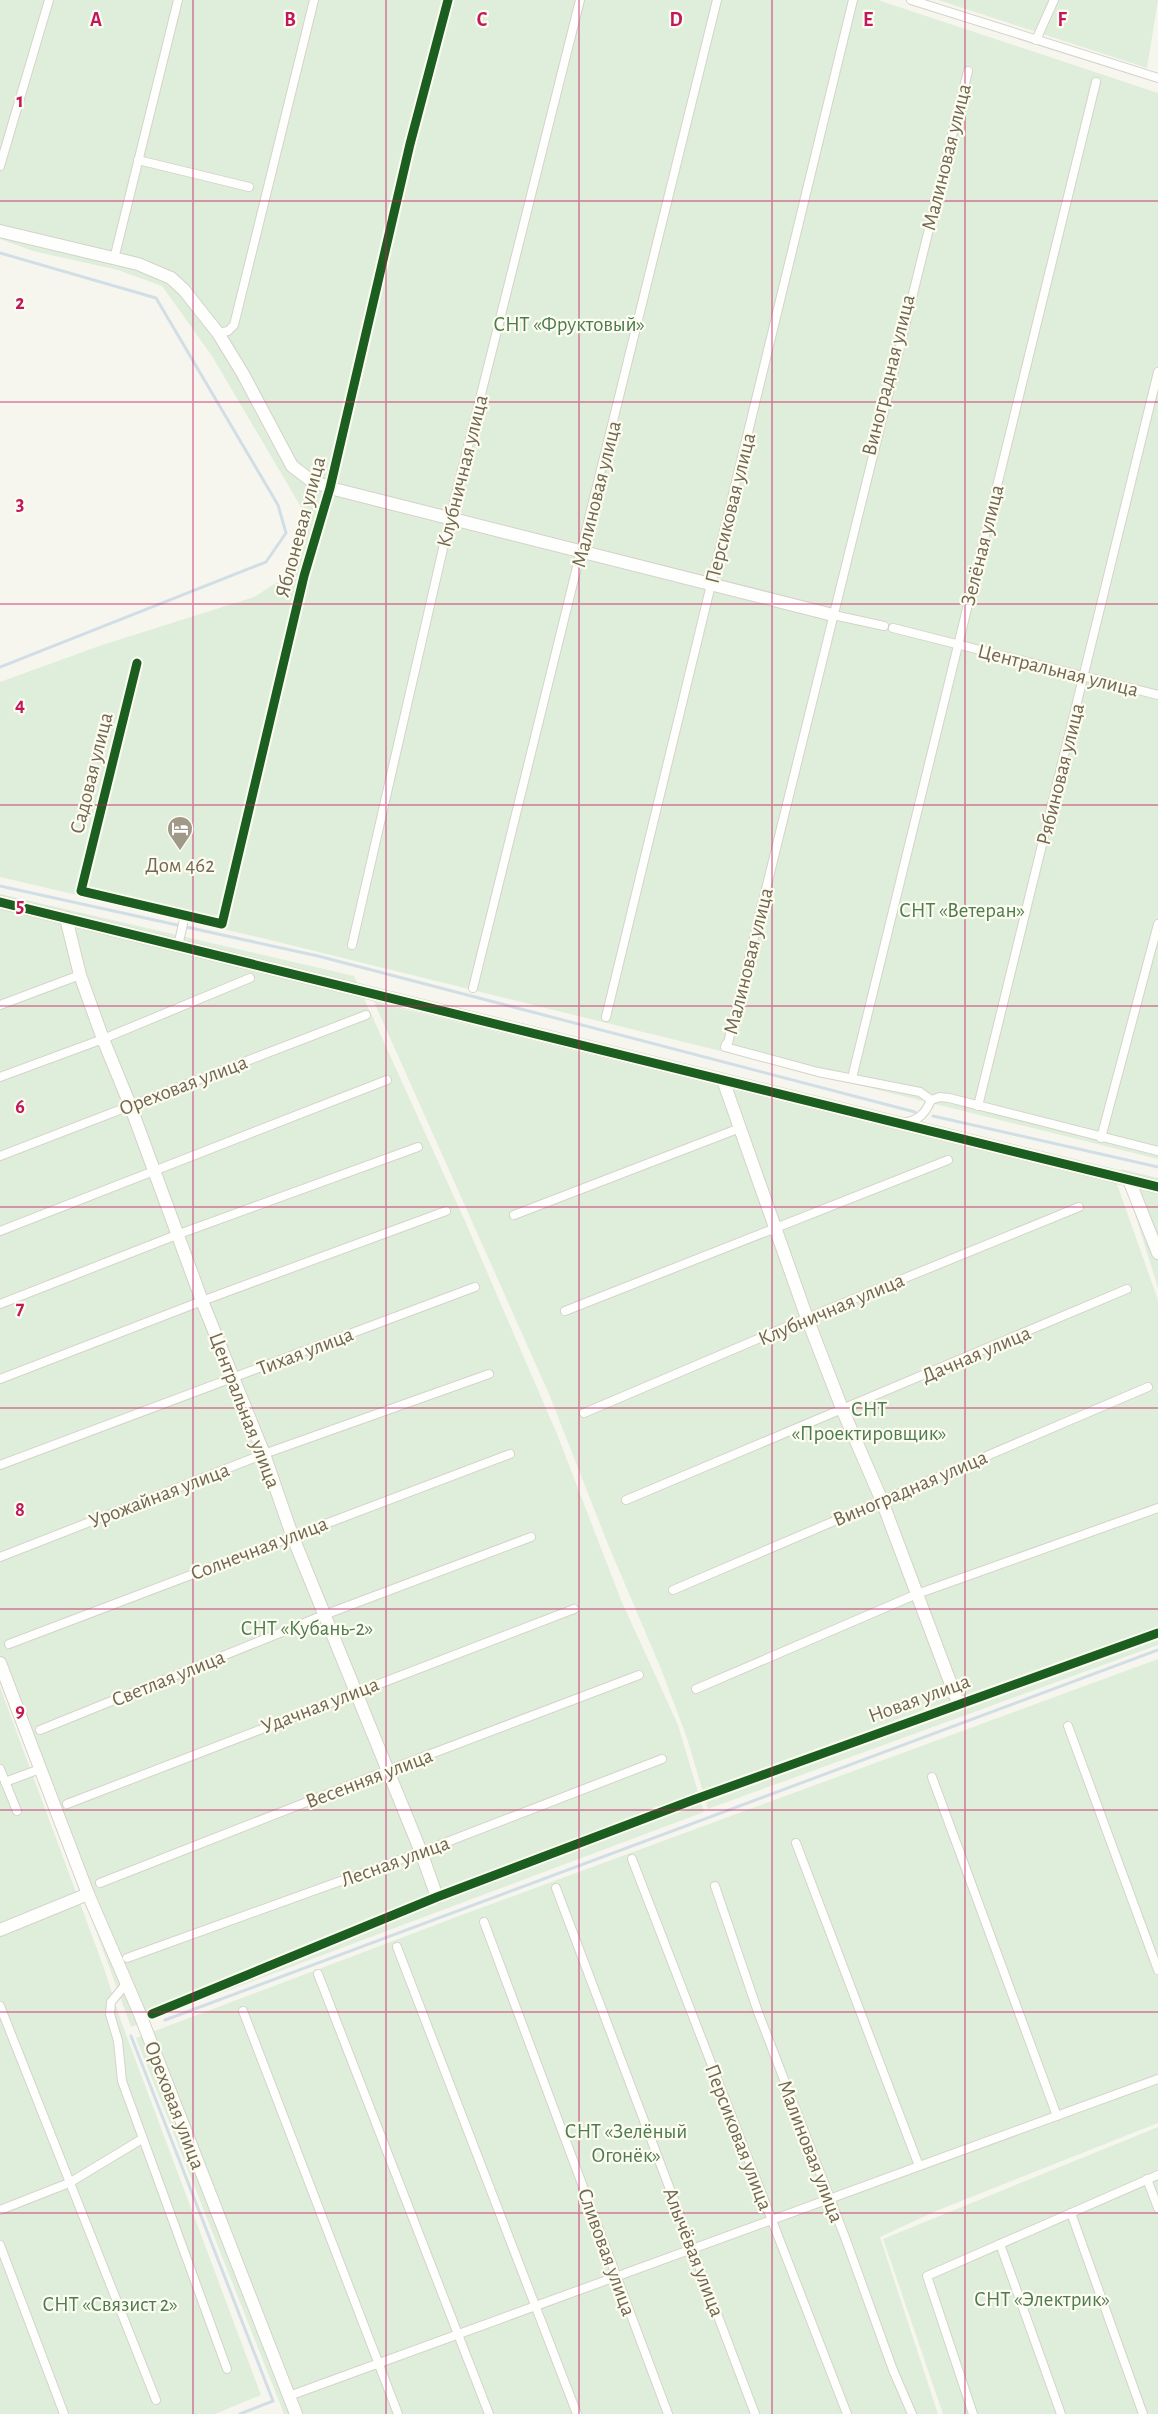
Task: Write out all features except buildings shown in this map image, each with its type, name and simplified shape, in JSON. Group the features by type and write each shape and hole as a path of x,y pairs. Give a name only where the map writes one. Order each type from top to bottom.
{"street":[{"path":"0,166 49,0"},
{"path":"114,259 178,0"},
{"path":"218,333 228,331 234,325 314,0"},
{"name":"Яблоневая улица","path":"81,891 183,923 222,924 304,576 330,488 410,144 448,0"},
{"name":"Клубничная улица","path":"352,945 450,518 579,0"},
{"name":"Малиновая улица","path":"473,988 717,0"},
{"name":"Персиковая улица","path":"606,1017 853,0"},
{"path":"912,0 1158,78"},
{"path":"1036,40 1054,0"},
{"name":"Виноградная улица","path":"813,681 966,70"},
{"name":"Зелёная улица","path":"852,1078 1095,82"},
{"path":"138,160 249,187"},
{"path":"0,231 138,264 171,278 218,333 243,374 292,466 309,479 330,488 831,615"},
{"name":"Рябиновая улица","path":"978,1106 1158,372"},
{"name":"Малиновая улица","path":"726,1047 831,615"},
{"name":"Центральная улица","path":"831,615 888,627 1158,695"},
{"name":"Садовая улица","path":"81,891 136,663"},
{"path":"798,743 726,1047 818,1072 920,1092 931,1100"},
{"path":"0,902 1158,1187"},
{"name":"Центральная улица","path":"66,918 80,975 179,1234 202,1301 235,1377 292,1535 421,1852 437,1898"},
{"path":"178,946 183,923"},
{"path":"1101,1138 1158,924"},
{"path":"0,1005 80,975"},
{"path":"0,1077 103,1038 249,978"},
{"name":"Ореховая улица","path":"0,1156 366,1015"},
{"path":"0,1231 387,1080"},
{"path":"723,1080 807,1318 882,1501 958,1703"},
{"path":"931,1100 940,1097 1158,1151"},
{"path":"900,1124 914,1121 926,1113 931,1100"},
{"path":"514,1215 740,1128"},
{"path":"0,1304 179,1234 418,1147"},
{"path":"565,1311 948,1160"},
{"path":"1129,1180 1158,1253"},
{"name":"Клубничная улица","path":"584,1413 1079,1206"},
{"path":"0,1379 446,1211"},
{"name":"Тихая улица","path":"0,1465 475,1287"},
{"name":"Дачная улица","path":"626,1500 1127,1289"},
{"name":"Урожайная улица","path":"0,1557 264,1454 489,1374"},
{"name":"Виноградная улица","path":"673,1590 1148,1387"},
{"name":"Солнечная улица","path":"9,1644 510,1454"},
{"path":"696,1689 917,1594 1158,1508"},
{"name":"Светлая улица","path":"40,1730 324,1615 531,1537"},
{"name":"Удачная улица","path":"67,1804 574,1609"},
{"name":"Новая улица","path":"152,2014 437,1898 693,1800 1158,1632"},
{"name":"Ореховая улица","path":"0,1663 88,1893 296,2414"},
{"name":"Весенняя улица","path":"100,1883 386,1770 639,1674"},
{"path":"1068,1726 1158,1970"},
{"name":"Лесная улица","path":"127,1958 421,1852 662,1759"},
{"path":"0,1769 17,1811"},
{"path":"5,1782 40,1769"},
{"path":"932,1777 1057,2116"},
{"path":"796,1843 919,2166"},
{"name":"Персиковая улица","path":"632,1859 847,2414"},
{"name":"Малиновая улица","path":"715,1886 758,2012 893,2370 912,2414"},
{"name":"Алычёвая улица","path":"556,1888 755,2414"},
{"path":"0,1930 88,1893"},
{"name":"Сливовая улица","path":"484,1922 668,2414"},
{"path":"397,1947 577,2414"},
{"path":"318,1974 489,2414"},
{"path":"126,1984 111,2002 110,2014 118,2041 122,2081 227,2369"},
{"path":"0,2006 156,2400"},
{"path":"243,2011 398,2414"},
{"path":"289,2396 1158,2079"},
{"path":"0,2210 69,2183 142,2139"},
{"path":"973,2414 927,2276 1158,2175"},
{"path":"1148,2180 1158,2208"},
{"path":"1071,2213 1143,2414"},
{"path":"1000,2244 1061,2414"},
{"path":"0,2246 64,2414"}],"green space":[{"name":"СНТ «Фруктовый»","path":"0,0 878,0 1158,93 1158,1159 266,939 0,877 0,682 102,645 254,597 289,575 303,548 308,519 212,356 162,286 118,270 33,251 0,239"},
{"path":"938,0 1158,0 1147,68"},
{"name":"СНТ «Кубань-2»","path":"0,894 354,976 465,1221 557,1434 621,1600 678,1725 704,1812 131,2027 49,1802 0,1676"},
{"name":"СНТ «Проектировщик»","path":"374,1002 1117,1184 1158,1300 1158,1645 708,1809 687,1738 661,1669 607,1542 549,1394"},
{"path":"1121,1169 1158,1178 1158,1288"},
{"name":"СНТ «Зелёный Огонёк»","path":"1158,1659 1158,2123 936,2211 880,2237 938,2414 284,2414 136,2038 467,1913"},
{"name":"СНТ «Связист 2»","path":"0,1687 104,1968 121,2021 261,2395 215,2414 0,2414"},
{"name":"СНТ «Электрик»","path":"1158,2127 1158,2414 943,2414 883,2239"}],"waterway":[{"path":"0,253 156,298 278,505 286,533 266,562 0,667"},
{"path":"0,886 318,956 915,1112"},
{"path":"933,1116 1158,1167"},
{"path":"165,2020 1158,1650"},
{"path":"131,2036 273,2401 240,2414"}],"cycle path":[{"path":"137,663 81,891 222,924 304,576 330,488 410,144 448,0"},
{"path":"0,902 1158,1187"},
{"path":"152,2014 437,1897 693,1800 1158,1633"}],"place":[{"name":"Дом 462","path":"180,852"}],"park label":[{"name":"СНТ «Ветеран»","path":"962,910"}]}
